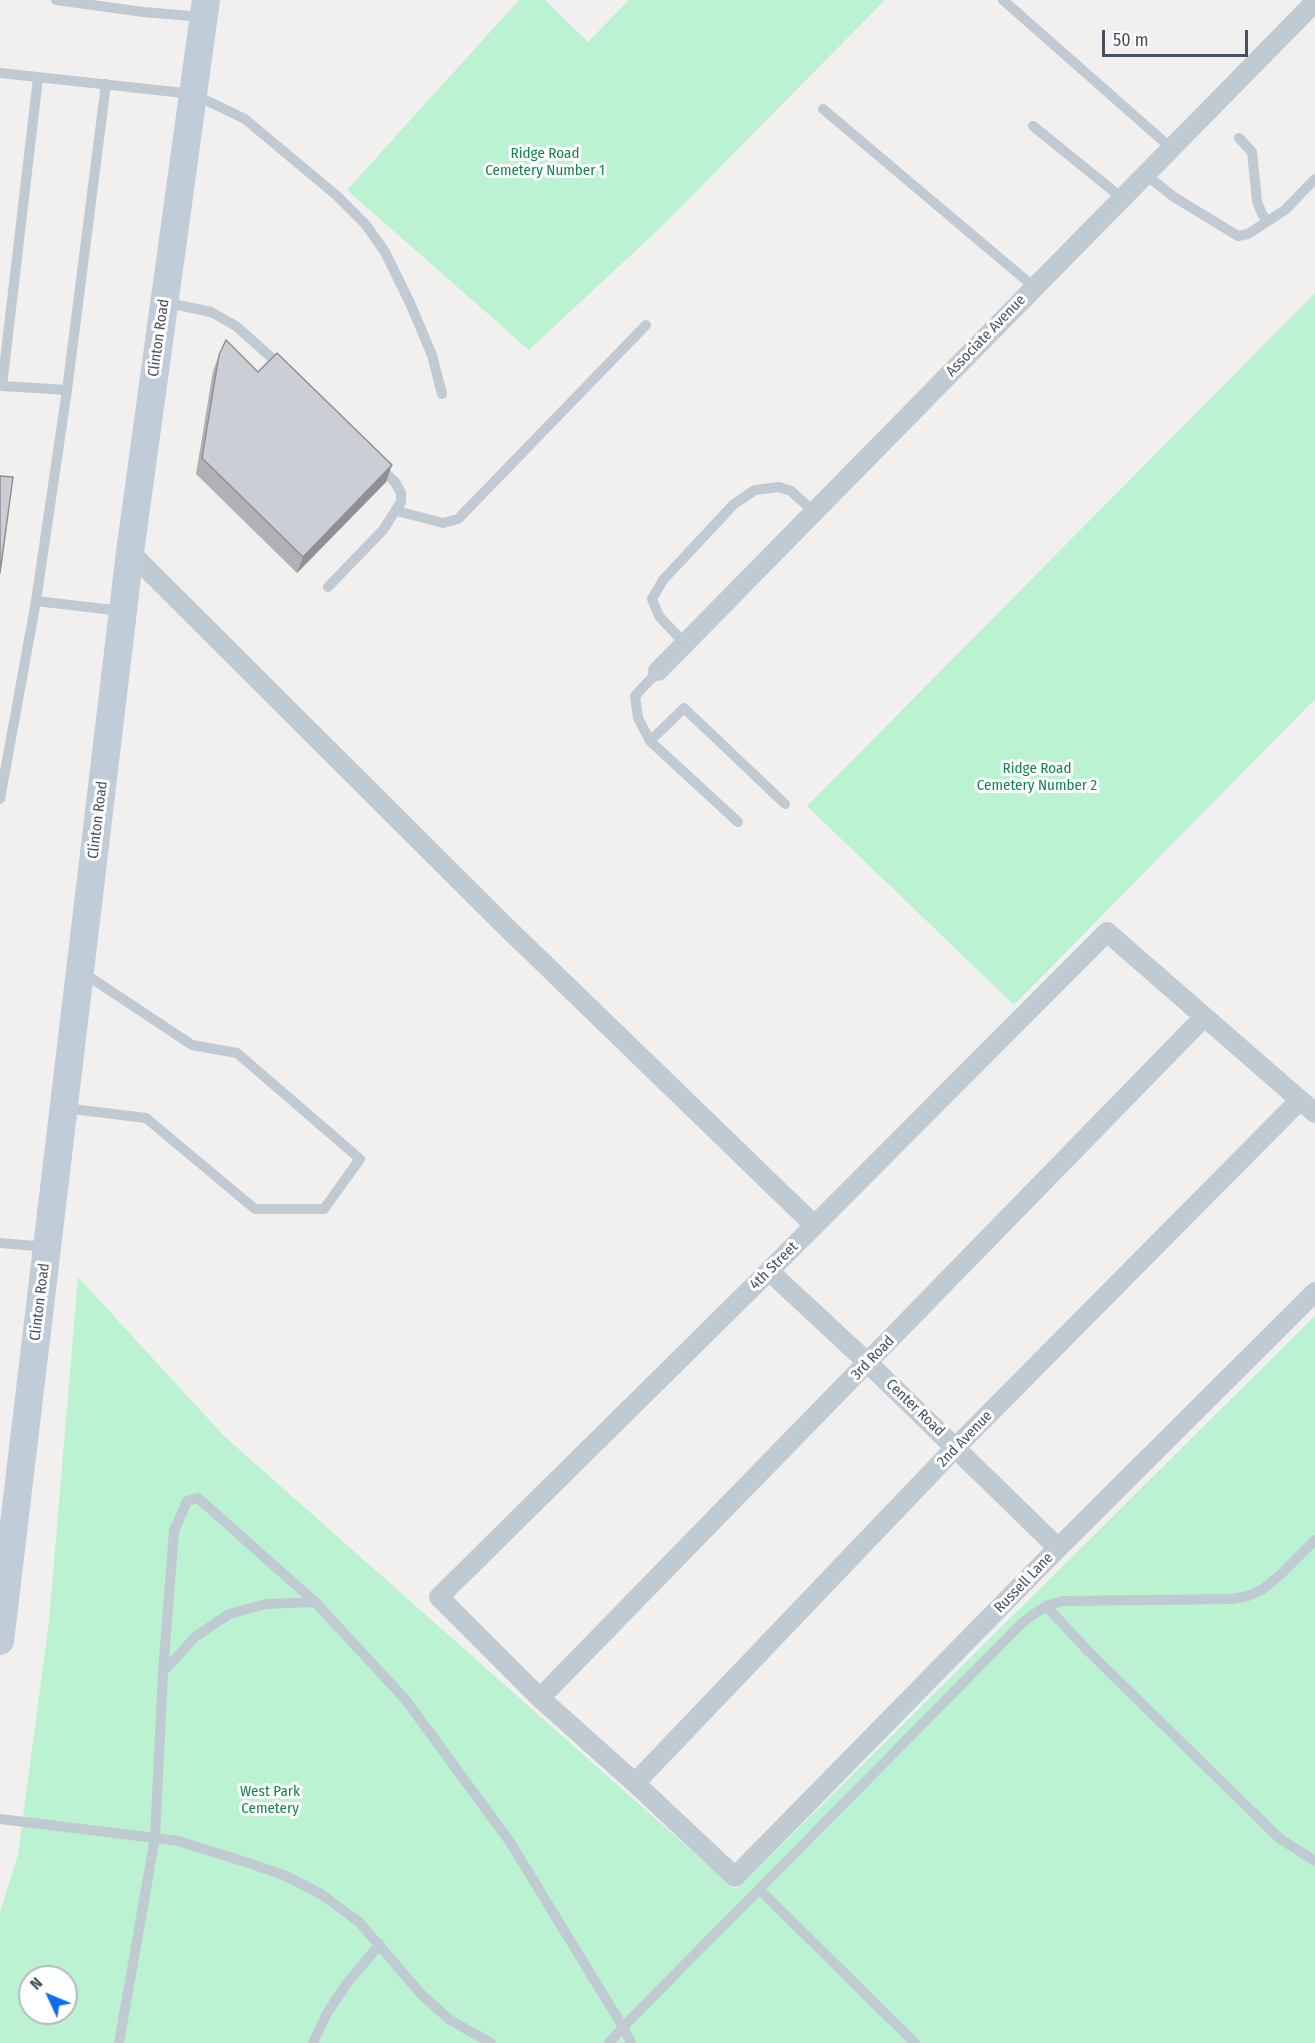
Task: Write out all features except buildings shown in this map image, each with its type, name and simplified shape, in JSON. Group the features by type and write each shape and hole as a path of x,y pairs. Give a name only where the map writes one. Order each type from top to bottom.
{"street":[{"name":"Associate Avenue","path":"658,671 1315,2"},
{"name":"Clinton Road","path":"0,1641 130,552 205,9"},
{"path":"130,552 498,919 814,1225"},
{"name":"4th Street","path":"540,1698 439,1597 1107,932 1204,1017"},
{"path":"1204,1017 1315,1113"},
{"name":"3rd Road","path":"540,1698 1204,1017"},
{"name":"2nd Avenue","path":"635,1783 956,1447 1300,1100"},
{"name":"Center Road","path":"769,1271 956,1447 1058,1548"},
{"name":"Russell Lane","path":"635,1783 735,1877 1058,1548 1315,1292"},
{"path":"540,1698 635,1783"}],"lane":[{"path":"56,0 143,12 205,9"},
{"path":"1003,0 1171,148"},
{"path":"0,73 193,94 244,119 336,195 366,225 385,252 410,303 432,355 442,394"},
{"path":"38,78 2,386 67,390"},
{"path":"0,799 36,601 67,390 106,84"},
{"path":"824,109 1034,287"},
{"path":"1033,126 1122,198"},
{"path":"1239,138 1252,152 1257,201 1262,214 1268,221"},
{"path":"1145,174 1174,197 1238,236 1248,234 1285,210 1315,179"},
{"path":"164,302 211,312 236,326 259,344 287,373"},
{"path":"397,511 443,524 458,519 646,325"},
{"path":"328,587 383,530 401,502 401,493 394,482 370,457"},
{"path":"685,644 659,616 652,599 663,580 734,504 755,490 779,487 791,491 814,512"},
{"path":"36,601 123,611"},
{"path":"658,671 635,696 638,718 650,741 738,822"},
{"path":"650,741 684,708 785,804"},
{"path":"63,1108 146,1118 255,1209 324,1209 360,1159 237,1053 192,1045 80,970"},
{"path":"0,1243 47,1247"},
{"path":"119,2043 155,1838 174,1531 187,1502 198,1498 315,1602 405,1699 510,1842 632,2043"},
{"path":"609,2043 1023,1622 1046,1606 1063,1601 1232,1599 1248,1596 1263,1589 1280,1575 1315,1540"},
{"path":"164,1672 195,1637 229,1614 266,1604 315,1602"},
{"path":"1046,1606 1089,1652 1280,1838 1315,1861"},
{"path":"0,1819 178,1841 286,1876 321,1894 359,1922 422,1995 450,2020 491,2043"},
{"path":"760,1890 915,2043"},
{"path":"313,2043 327,2013 380,1944"}],"green space":[{"name":"Ridge Road Cemetery Number 1","path":"519,0 545,0 588,42 629,0 885,0 661,227 529,350 347,190"},
{"name":"Ridge Road Cemetery Number 2","path":"1315,293 1315,699 1014,1005 807,806"},
{"name":"West Park Cemetery","path":"78,1277 224,1436 736,1890 1315,1316 1315,2043 0,2043 0,1912 18,1854 49,1621"}]}
